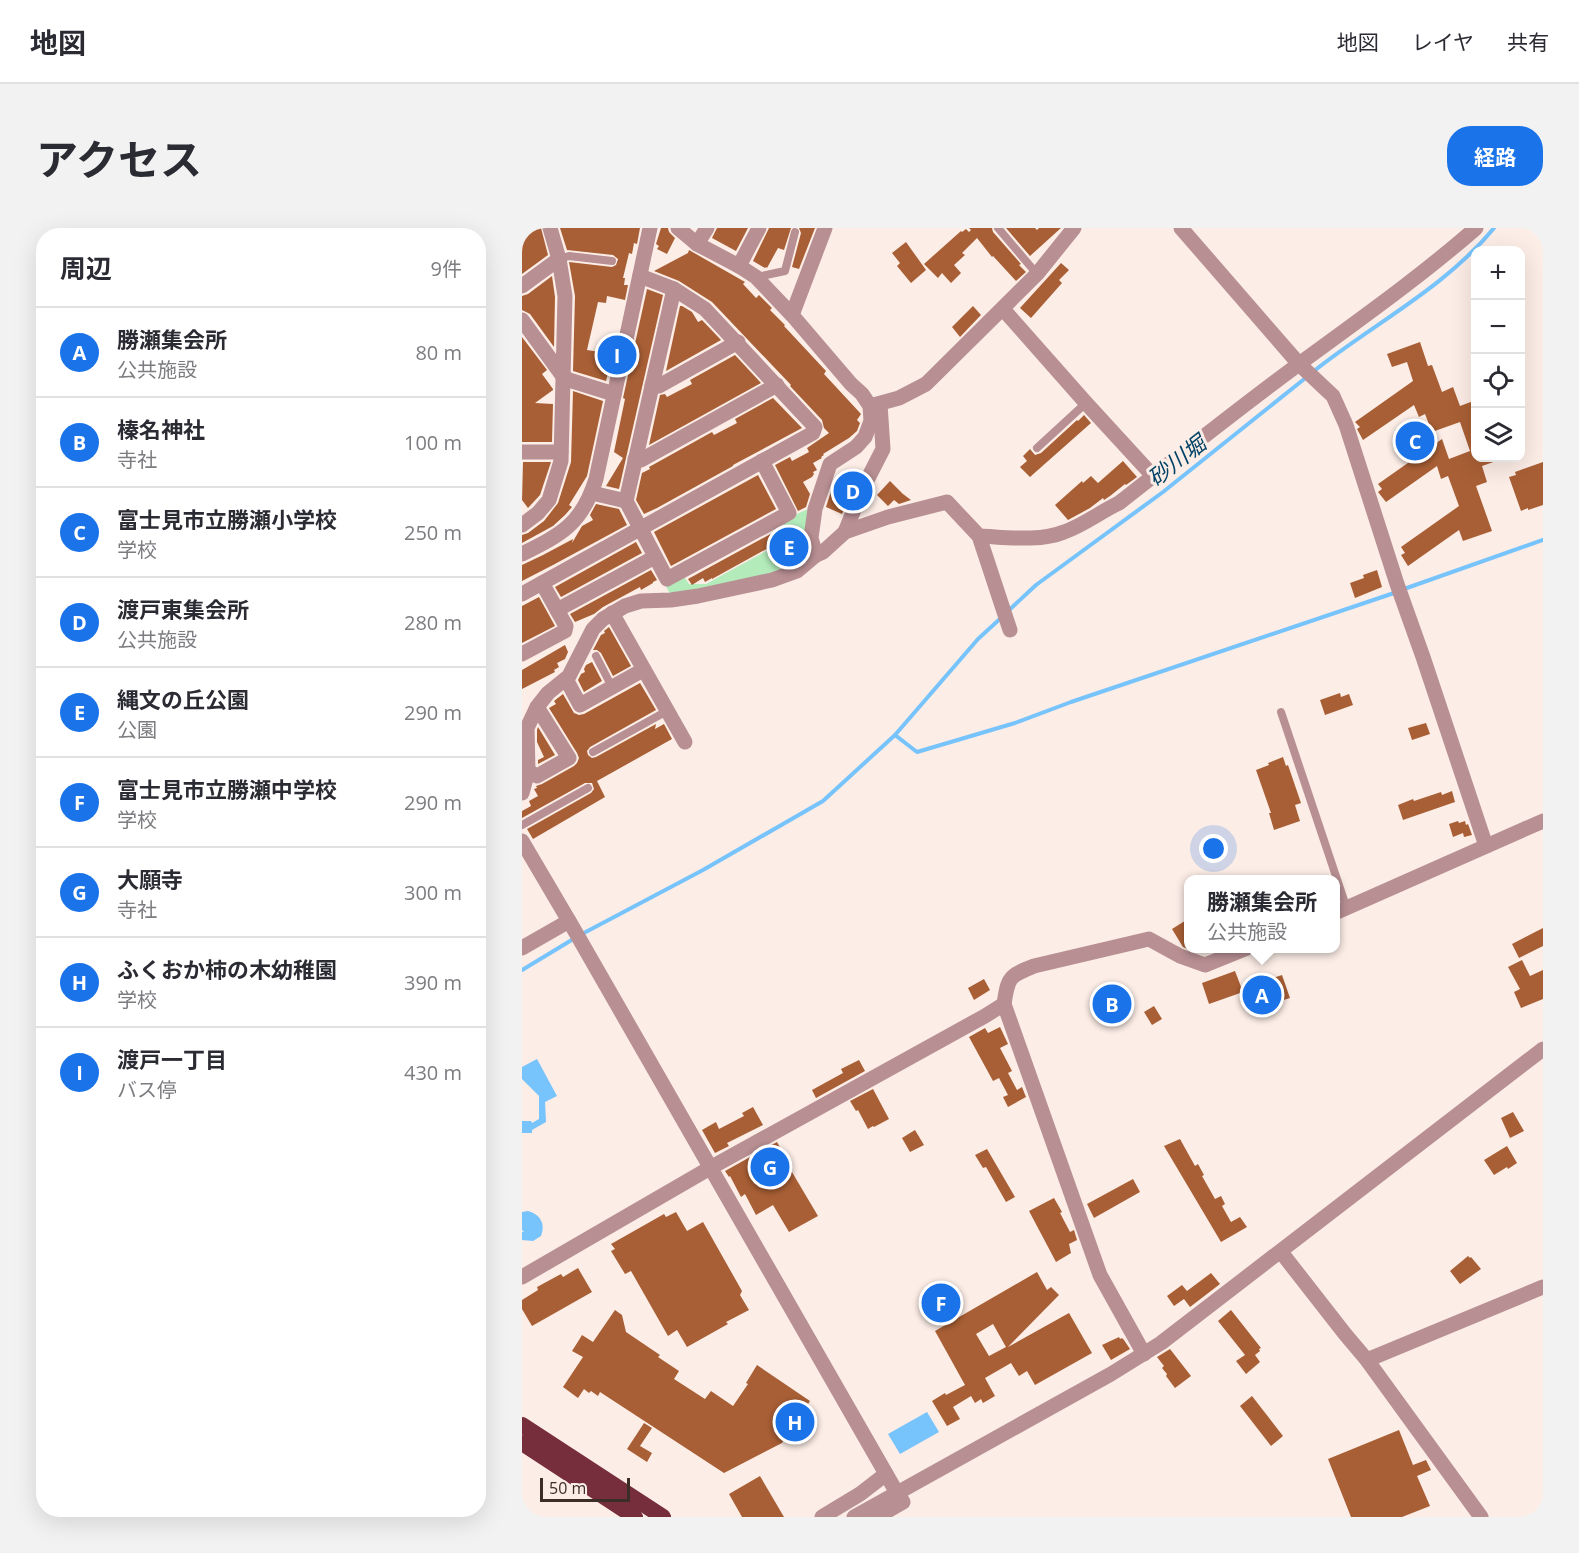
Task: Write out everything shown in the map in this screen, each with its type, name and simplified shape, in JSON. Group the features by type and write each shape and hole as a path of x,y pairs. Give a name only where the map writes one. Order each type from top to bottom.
{"highway":[{"path":"522,1425 663,1517"},
{"path":"522,1443 632,1516"}],"street":[{"path":"522,525 538,513 549,500 561,461 565,296 559,260 550,228"},
{"path":"522,554 561,532 575,520 592,493 650,228"},
{"path":"678,228 697,244 756,277 851,384 875,405 883,449 862,490 845,532"},
{"path":"697,244 707,228"},
{"path":"739,266 759,228"},
{"path":"792,315 825,228"},
{"path":"875,405 898,398 926,384 1004,309 1037,274 1074,228"},
{"path":"1180,228 1299,364 1333,396 1346,425 1486,846"},
{"path":"979,536 1045,537 1062,533 1119,503 1299,364 1339,336 1476,228"},
{"path":"522,286 559,260"},
{"path":"522,594 813,433 815,427 705,309 674,289 640,276"},
{"path":"674,289 626,501 667,579 789,513 762,461"},
{"path":"1004,309 1153,476"},
{"path":"522,320 562,375 569,380 614,394"},
{"path":"652,385 659,386 738,342"},
{"path":"635,459 641,460 777,385"},
{"path":"816,555 811,538 815,509 830,464 856,447 866,437 875,405"},
{"path":"522,452 561,452"},
{"path":"592,493 626,501"},
{"path":"522,793 528,771 527,728 537,707 548,693 569,676 593,629 603,619 625,606 641,601 671,600 715,593 772,580 797,571 845,532 888,517 948,502 979,536 1010,630"},
{"path":"557,610 655,556"},
{"path":"522,654 565,632 566,626 542,583"},
{"path":"612,613 685,742"},
{"path":"566,680 580,705 643,670"},
{"path":"528,771 537,776 569,758 537,707"},
{"path":"1341,911 1543,821"},
{"path":"522,841 900,1498"},
{"path":"522,948 572,925"},
{"path":"1144,1354 1100,1275 1004,1004 1007,983 1017,973 1034,966 1149,939 1180,956 1205,965 1235,953"},
{"path":"522,1277 710,1168 1004,1004"},
{"path":"854,1517 900,1498 1161,1343 1543,1049"},
{"path":"1281,1252 1367,1360 1481,1517"},
{"path":"1367,1360 1542,1289"},
{"path":"822,1517 860,1494 886,1474"},
{"path":"877,1517 900,1498"}],"lane":[{"path":"998,228 1037,274"},
{"path":"756,277 785,271 795,232"},
{"path":"559,260 569,256 612,261"},
{"path":"1037,448 1086,403"},
{"path":"596,656 612,687"},
{"path":"593,752 667,711"},
{"path":"1281,712 1330,875"},
{"path":"522,825 588,788"}],"green space":[{"path":"810,508 804,556 791,564 765,576 670,594 665,584 683,575 689,584 706,584 790,538 782,521"}],"water":[{"path":"537,1059 557,1096 545,1102 546,1122 532,1130 532,1133 522,1133 522,1121 532,1123 539,1119 539,1096 522,1079 522,1067"},
{"path":"528,1211 536,1214 543,1227 541,1236 533,1241 522,1240 522,1232 524,1232 522,1212"},
{"path":"927,1412 939,1432 900,1454 888,1434"}],"building":[{"path":"522,228 541,228 548,255 522,274"},
{"path":"560,228 640,228 637,244 634,243 632,254 629,253 623,278 625,278 624,285 628,285 625,300 607,296 606,303 598,302 587,350 613,354 606,381 573,371 575,296 569,262 612,267 616,265 618,259 613,255 567,250"},
{"path":"661,228 668,228 675,238 667,254 657,249 659,246 656,244"},
{"path":"717,228 748,228 736,251 712,238"},
{"path":"769,228 791,228 784,250 778,248 765,268 753,261"},
{"path":"799,228 815,228 799,269 792,267 801,233"},
{"path":"969,228 992,228 1026,272 1016,281 977,238 962,253 965,255 954,265 961,273 951,283 942,273 938,278 924,264 961,231 966,229 969,232 971,230"},
{"path":"1006,228 1035,228 1037,230 1039,228 1061,228 1030,256"},
{"path":"906,242 926,270 911,283 897,266 900,263 892,253"},
{"path":"689,250 745,282 743,284 756,298 759,295 826,371 824,374 861,414 857,420 860,423 857,431 813,463 817,470 813,472 812,477 803,482 810,494 806,507 798,511 775,465 790,457 792,461 809,452 807,448 829,433 824,428 822,420 791,385 712,302 679,281 654,271 688,253"},
{"path":"1061,263 1069,270 1059,280 1062,283 1031,318 1020,308"},
{"path":"552,276 555,297 554,347 530,314 522,310 522,296"},
{"path":"647,289 663,295 619,489 606,486 623,458 614,452 625,399 623,398"},
{"path":"680,306 692,312 698,322 702,320 721,340 666,371"},
{"path":"973,306 981,315 960,337 952,327"},
{"path":"522,337 547,370 542,374 553,389 535,403 553,404 552,442 522,442"},
{"path":"1420,342 1428,366 1432,365 1442,392 1453,387 1460,406 1471,402 1471,462 1493,462 1482,466 1487,482 1476,486 1492,531 1463,541 1459,530 1408,566 1401,555 1405,553 1401,547 1459,506 1448,476 1441,479 1437,466 1386,502 1378,492 1382,489 1378,484 1442,439 1449,459 1470,451 1460,422 1432,432 1425,414 1419,417 1414,405 1363,440 1357,429 1360,427 1355,422 1413,381 1407,362 1392,367 1387,354"},
{"path":"735,355 761,383 649,445 660,395 665,394 667,397 692,384 690,380"},
{"path":"573,391 603,401 587,476 569,505 572,507 565,515 553,526 522,543 522,535 544,521 558,503 571,462"},
{"path":"773,398 802,428 644,514 636,500 642,473 712,432 714,435 737,423 735,419"},
{"path":"1084,415 1091,423 1030,477 1020,467 1027,461 1023,456 1030,449 1035,455 1041,453"},
{"path":"1123,461 1137,477 1104,500 1103,498 1068,520 1055,505 1082,481 1083,483 1091,476 1098,483"},
{"path":"523,462 551,462 540,495 528,508 522,500"},
{"path":"1543,462 1543,505 1521,511 1509,477 1516,475 1515,472"},
{"path":"758,475 776,509 671,566 654,532"},
{"path":"837,477 852,483 852,489 842,514 826,507"},
{"path":"890,481 911,500 899,504 894,500 888,506 877,495"},
{"path":"596,504 619,509 627,525 522,581 522,565 573,539 572,543 582,526 593,520 590,515"},
{"path":"776,531 782,539 779,542 712,579 705,582 703,578 692,585 688,579"},
{"path":"636,542 642,553 561,597 555,587"},
{"path":"651,570 657,580 641,590 640,587 594,614 575,622 570,614"},
{"path":"1377,570 1382,587 1355,598 1350,583"},
{"path":"539,597 555,626 522,643 522,606"},
{"path":"609,627 631,666 613,676 601,653 593,650 601,635"},
{"path":"565,645 568,652 565,659 557,663 559,667 554,670 555,672 522,689 522,670"},
{"path":"592,662 602,681 584,692 578,680 585,672 586,665"},
{"path":"640,683 656,710 590,747 587,751 588,755 592,758 596,757 656,724 655,729 664,724 672,739 597,781 605,797 533,839 527,829 591,793 594,789 592,783 585,783 522,818 522,811 531,806 529,801 538,796 534,789 537,788 536,786 574,766 579,758 549,708 556,704 554,701 563,694 574,713 584,714"},
{"path":"1340,693 1341,697 1349,694 1353,705 1325,715 1320,700"},
{"path":"1426,723 1430,734 1412,740 1408,728"},
{"path":"538,727 555,755 538,764 538,760 544,757 537,742"},
{"path":"1283,757 1301,803 1295,805 1300,821 1274,830 1269,813 1271,813 1256,770"},
{"path":"1452,791 1455,802 1403,820 1398,805 1413,799 1414,801 1441,792 1442,795"},
{"path":"1458,821 1459,823 1465,821 1466,825 1468,824 1472,835 1464,837 1463,833 1453,837 1449,824"},
{"path":"1184,922 1184,947 1183,947 1172,929"},
{"path":"1543,928 1543,946 1519,958 1512,944"},
{"path":"1522,960 1530,976 1543,970 1543,999 1521,1008 1514,992 1520,989 1508,967"},
{"path":"1235,971 1243,992 1209,1004 1202,983"},
{"path":"1282,975 1290,998 1255,1009 1252,1003 1248,1005 1243,991"},
{"path":"984,979 990,990 974,1000 968,988"},
{"path":"1114,993 1124,1012 1108,1020 1099,1001"},
{"path":"1154,1006 1162,1019 1152,1025 1144,1012"},
{"path":"1000,1027 1008,1044 1000,1048 1012,1071 1008,1073 1017,1090 1022,1087 1026,1097 1008,1107 1003,1097 1008,1095 999,1078 993,1081 969,1037 985,1028 988,1033"},
{"path":"859,1060 865,1071 816,1098 812,1090 843,1073 841,1069"},
{"path":"873,1089 889,1119 868,1129 858,1110 856,1111 850,1101"},
{"path":"753,1107 763,1125 727,1143 729,1146 715,1153 702,1130 716,1122 719,1129 744,1116 742,1113"},
{"path":"1513,1112 1524,1131 1510,1138 1501,1118"},
{"path":"915,1130 924,1145 910,1152 902,1138"},
{"path":"1180,1139 1195,1166 1198,1164 1215,1199 1221,1196 1225,1204 1222,1206 1231,1222 1240,1217 1247,1227 1221,1242 1164,1146"},
{"path":"777,1142 788,1162 786,1162 818,1216 789,1232 773,1205 756,1215 745,1194 741,1197 725,1171"},
{"path":"1507,1146 1517,1163 1494,1175 1484,1160"},
{"path":"987,1149 1015,1197 1006,1202 986,1167 983,1168 975,1155"},
{"path":"1133,1179 1140,1192 1094,1218 1087,1204"},
{"path":"1054,1198 1070,1232 1074,1230 1077,1240 1069,1244 1071,1253 1056,1262 1029,1211"},
{"path":"676,1212 687,1231 703,1222 742,1291 740,1295 749,1310 687,1347 677,1330 668,1336 631,1271 625,1274 611,1251 615,1249 611,1244 664,1214 666,1217"},
{"path":"1468,1256 1481,1269 1460,1284 1450,1271"},
{"path":"578,1268 592,1292 532,1326 522,1309 522,1300 538,1290 537,1287 561,1274 563,1277"},
{"path":"1037,1272 1047,1290 1051,1287 1059,1295 1008,1347 1069,1313 1092,1353 1035,1385 1027,1371 1019,1376 1011,1363 985,1378 995,1396 983,1403 981,1399 975,1403 971,1396 953,1407 960,1419 947,1426 932,1401 965,1385 935,1331","holes":["993,1324 1006,1347 989,1356 976,1334"]},
{"path":"1211,1273 1220,1284 1190,1307 1184,1299 1174,1306 1167,1296 1182,1285 1187,1291"},
{"path":"615,1310 622,1315 626,1332 679,1371 674,1379 705,1399 711,1391 733,1406 748,1384 746,1383 757,1365 810,1401 782,1443 724,1473 600,1392 598,1396 584,1389 578,1398 563,1387 583,1357 572,1351 582,1335 593,1342"},
{"path":"1231,1310 1261,1348 1255,1355 1260,1362 1246,1374 1236,1361 1245,1355 1218,1321"},
{"path":"1119,1337 1130,1349 1111,1360 1102,1345"},
{"path":"1170,1349 1191,1376 1175,1388 1157,1357"},
{"path":"1252,1396 1283,1436 1271,1446 1240,1406"},
{"path":"644,1423 652,1428 640,1446 652,1453 647,1462 627,1449"},
{"path":"1399,1430 1413,1465 1426,1460 1431,1470 1417,1476 1430,1506 1402,1517 1351,1517 1328,1459"},
{"path":"760,1476 784,1517 742,1517 729,1494"}],"waterway":[{"name":"砂川堀","path":"1314,371 1432,287 1454,269 1494,228"},
{"name":"砂川堀","path":"1007,612 1036,585 1163,492 1308,376"},
{"path":"1404,589 1543,540"},
{"path":"895,735 917,752 1015,723 1397,592"},
{"path":"582,934 703,870 823,801 895,735 978,639 1002,617"},
{"path":"522,970 575,938"}],"place":[{"name":"渡戸一丁目","path":"617,355"},
{"name":"富士見市立勝瀬小学校","path":"1415,441"},
{"name":"渡戸東集会所","path":"853,491"},
{"name":"縄文の丘公園","path":"789,547"},
{"name":"勝瀬集会所","path":"1262,995"},
{"name":"榛名神社","path":"1112,1004"},
{"name":"大願寺","path":"770,1167"},
{"name":"富士見市立勝瀬中学校","path":"941,1303"},
{"name":"ふくおか柿の木幼稚園","path":"795,1422"}]}
